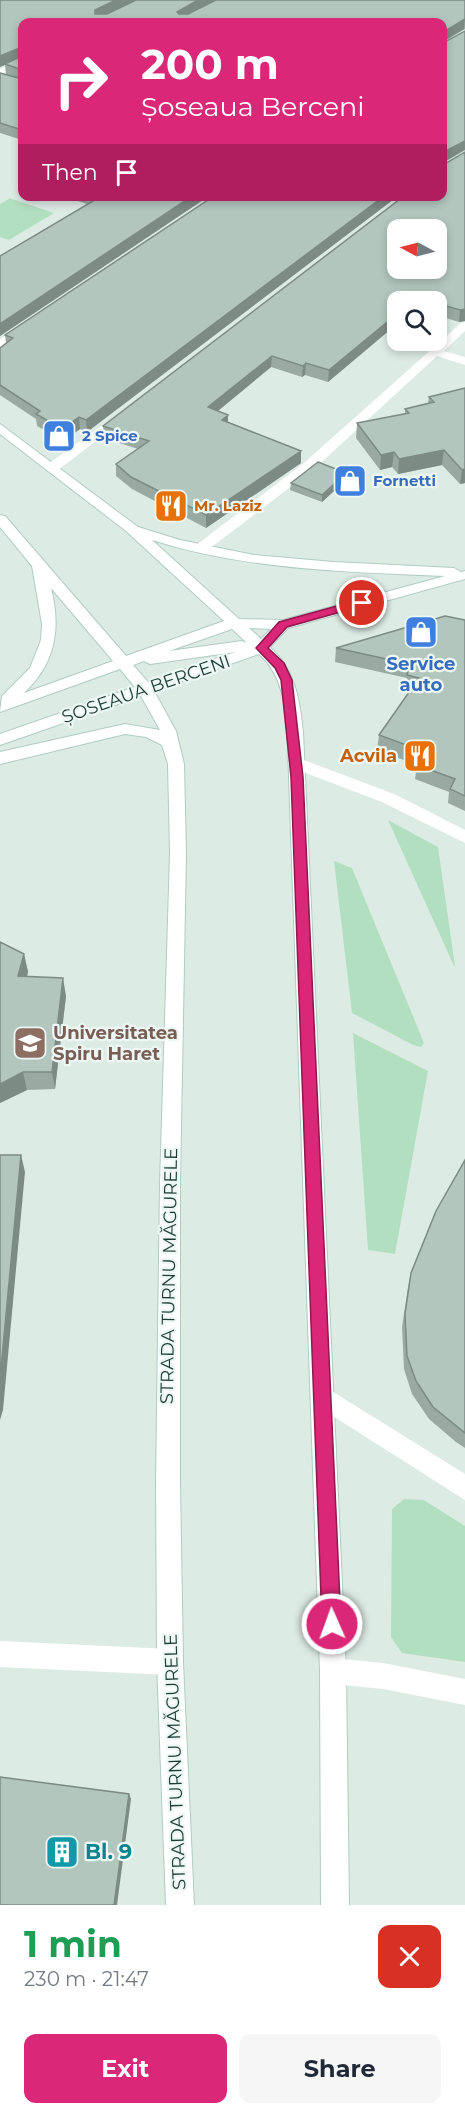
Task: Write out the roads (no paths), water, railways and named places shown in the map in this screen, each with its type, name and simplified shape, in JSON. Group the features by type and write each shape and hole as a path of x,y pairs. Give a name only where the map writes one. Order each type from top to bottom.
{"main road":[{"path":"0,72 18,63"},
{"path":"0,78 12,82"},
{"path":"0,344 38,319"},
{"path":"200,549 309,466 465,325"},
{"path":"436,352 465,361"},
{"path":"53,467 132,407"},
{"path":"0,428 130,528 280,666 286,680 296,763 322,1396 333,1671 335,1905"},
{"name":"STRADA TURNU MĂGURELE","path":"0,519 146,690 162,715 173,745 177,783 178,853 167,1400 170,1662 180,1905"},
{"path":"130,528 200,549 294,562 465,574"},
{"path":"0,706 33,674 48,648 51,634 49,608 35,561"},
{"name":"ȘOSEAUA BERCENI","path":"0,706 233,623 283,625 465,574"},
{"name":"ȘOSEAUA BERCENI","path":"0,740 261,648 283,625"},
{"path":"146,690 153,674 167,658 206,632"},
{"path":"124,662 167,658 233,646 261,648"},
{"path":"0,758 125,729 154,733 173,745"},
{"path":"296,763 387,798 465,837"},
{"path":"322,1396 465,1488"},
{"path":"0,1654 170,1662"},
{"path":"333,1671 382,1676 465,1692"}],"place":[{"name":"2 Spice","path":"59,436"},
{"name":"Fornetti","path":"350,481"},
{"name":"Mr. Laziz","path":"171,506"},
{"name":"Service auto","path":"421,632"},
{"name":"Acvila","path":"420,756"},
{"name":"Universitatea Spiru Haret","path":"30,1043"},
{"name":"Bl. 9","path":"62,1852"}]}
